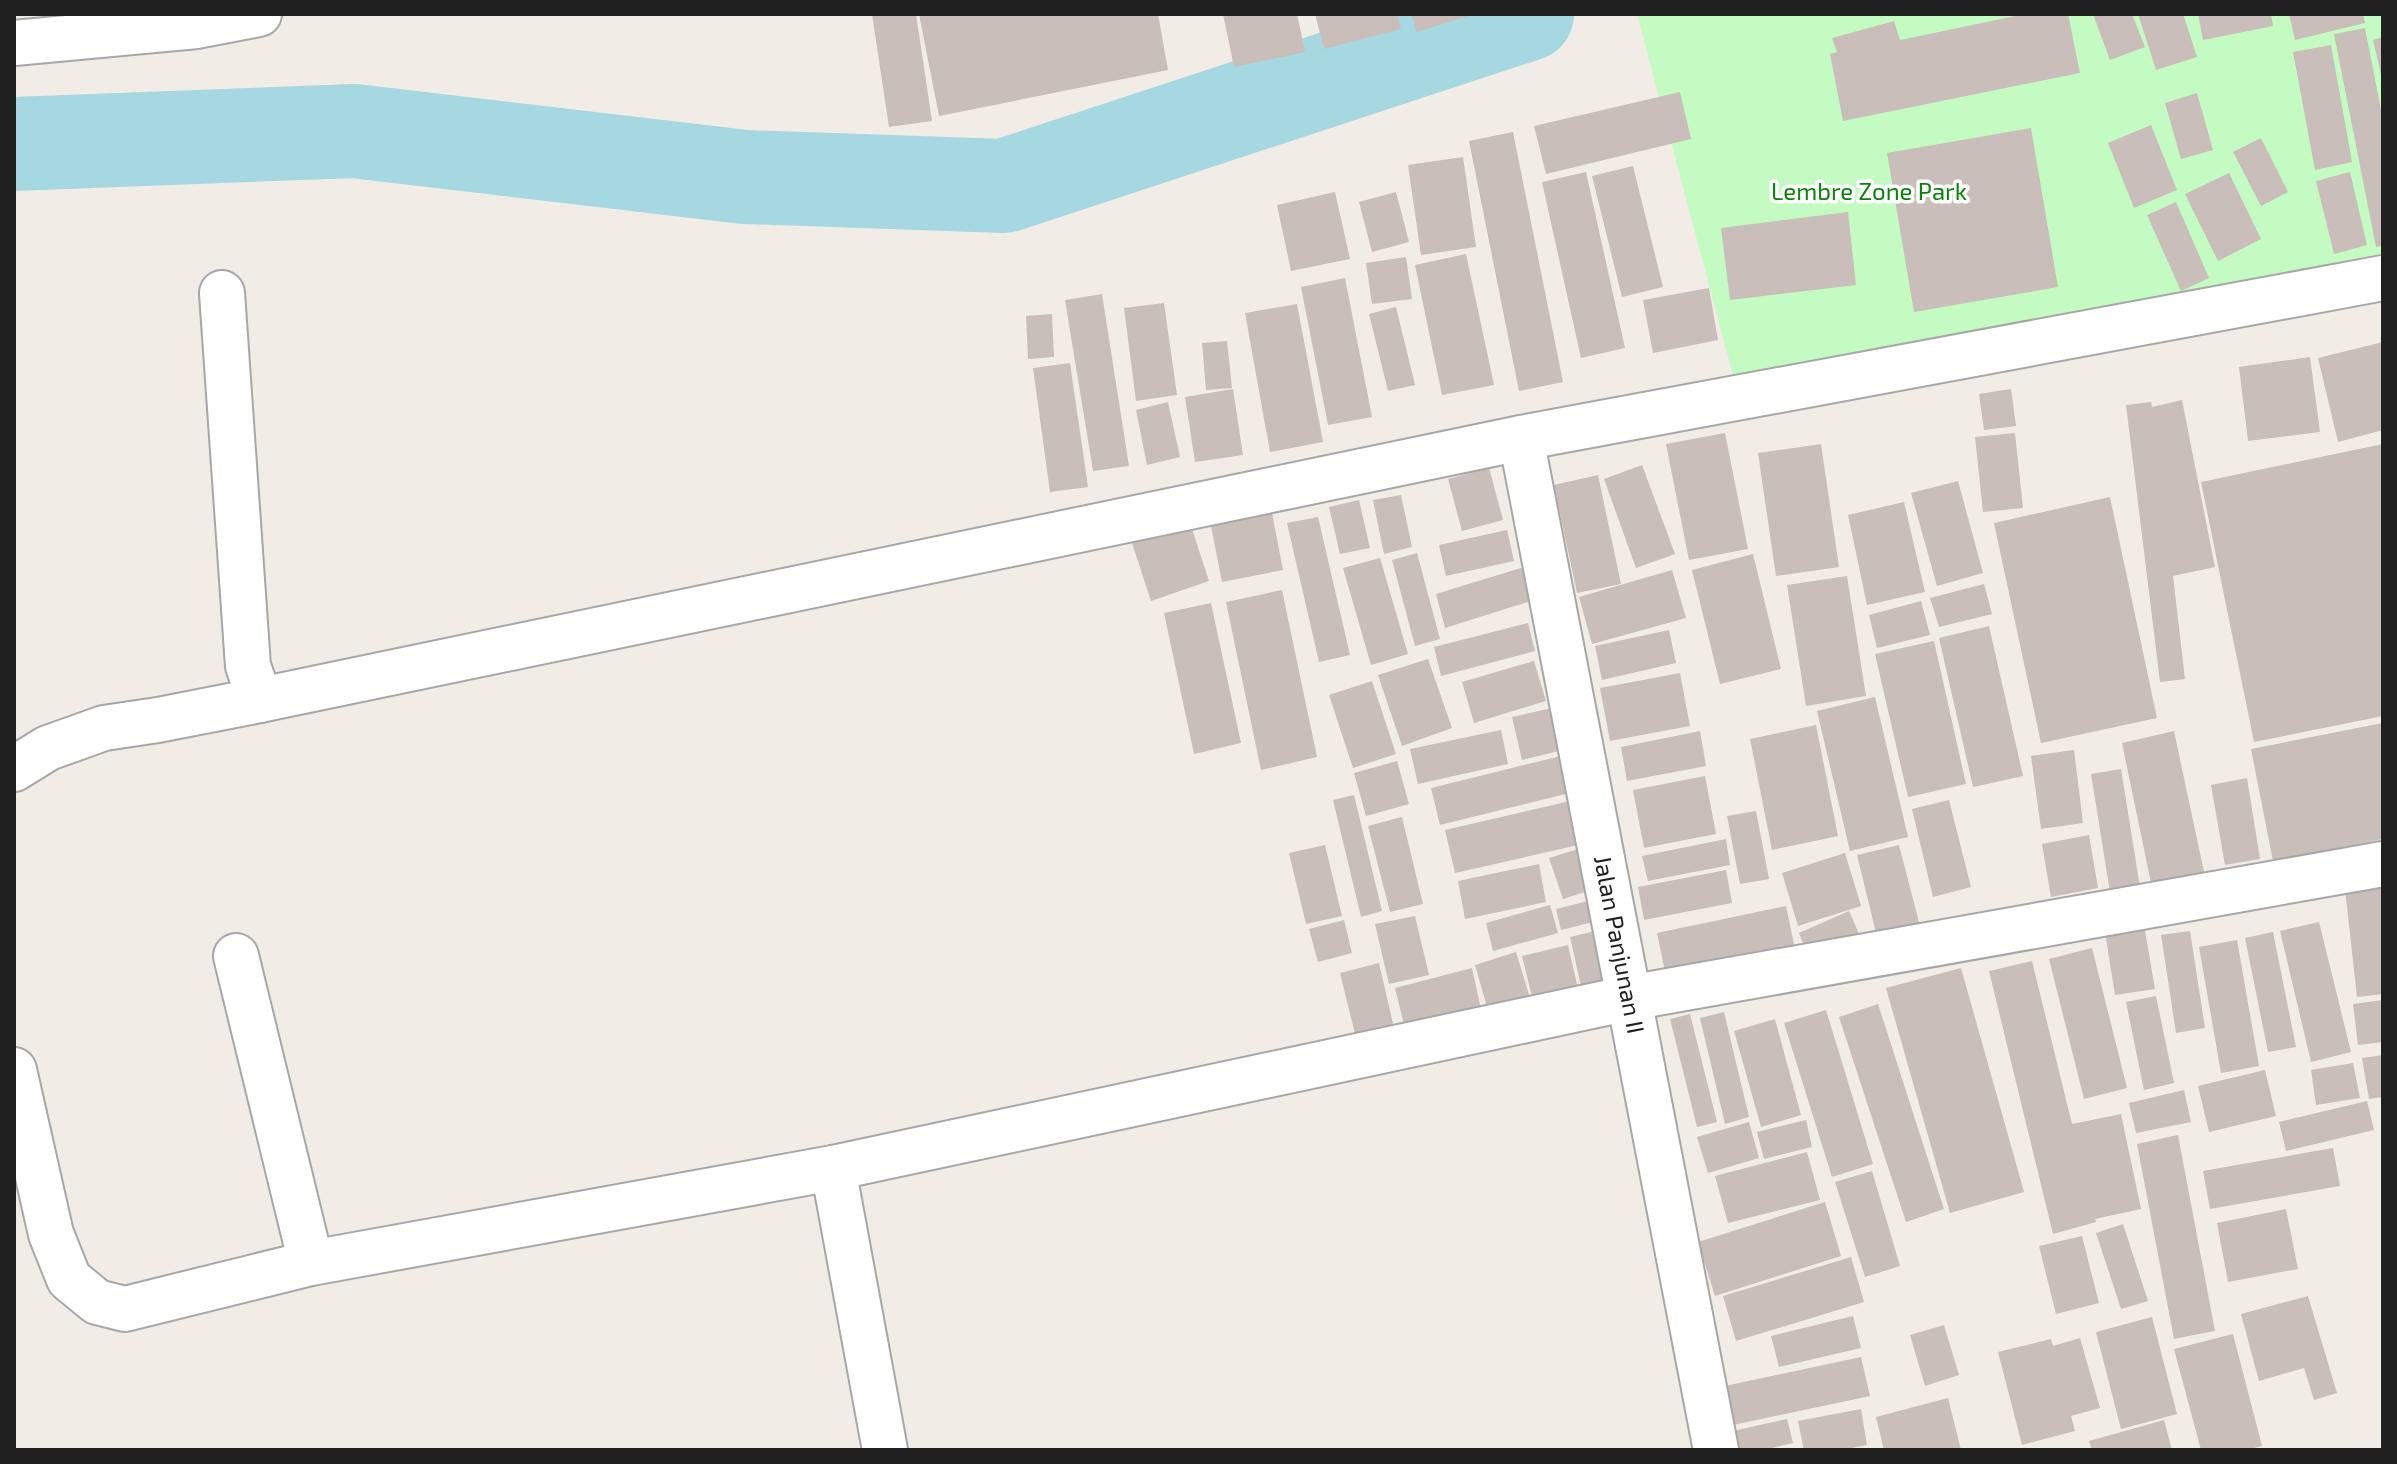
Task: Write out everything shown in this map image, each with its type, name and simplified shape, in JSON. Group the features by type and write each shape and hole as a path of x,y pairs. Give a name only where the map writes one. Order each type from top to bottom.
{"street":[{"path":"14,43 197,26 259,14"},
{"path":"14,769 48,748 104,728 260,700 1521,438 2383,278"},
{"path":"222,293 248,666 260,700"},
{"name":"Jalan Panjunan II","path":"1521,438 1716,1450"},
{"path":"14,1070 51,1234 69,1279 97,1302 125,1309 311,1263 833,1168 1629,998 2383,864"},
{"path":"236,956 311,1263"},
{"path":"833,1168 885,1450"}],"green space":[{"name":"Lembre Zone Park","path":"1637,14 2383,14 2383,276 1739,398"}],"building":[{"path":"872,14 916,14 932,121 889,127"},
{"path":"919,14 1158,14 1168,70 939,116"},
{"path":"1223,14 1297,14 1305,52 1234,67"},
{"path":"1315,14 1397,14 1401,29 1324,49"},
{"path":"1411,14 1471,14 1471,15 1417,32"},
{"path":"2025,14 2068,14 2080,73 1843,121 1830,54 1837,52 1832,38 1894,21 1900,40"},
{"path":"2093,14 2132,14 2145,47 2110,60"},
{"path":"2138,14 2183,14 2197,57 2156,70"},
{"path":"2198,14 2271,14 2273,26 2203,40"},
{"path":"2289,14 2363,14 2365,23 2295,40"},
{"path":"2365,28 2383,120 2383,245 2376,247 2334,34"},
{"path":"2383,37 2383,79 2382,79 2373,40"},
{"path":"2331,45 2352,162 2315,170 2293,52"},
{"path":"1680,92 1691,139 1546,174 1534,126"},
{"path":"2197,93 2213,150 2181,159 2165,103"},
{"path":"2151,125 2177,190 2134,208 2108,143"},
{"path":"2031,128 2058,287 1914,312 1887,153"},
{"path":"1513,132 1563,382 1519,391 1469,141"},
{"path":"2261,138 2288,192 2261,206 2233,152"},
{"path":"1463,157 1476,247 1421,255 1408,165"},
{"path":"1633,166 1663,287 1622,297 1592,176"},
{"path":"1586,172 1625,348 1581,358 1542,182"},
{"path":"2350,172 2367,245 2334,254 2316,181"},
{"path":"2229,173 2261,239 2218,261 2185,194"},
{"path":"1335,192 1350,259 1291,271 1277,205"},
{"path":"1396,192 1409,242 1372,252 1359,202"},
{"path":"2176,202 2209,278 2181,291 2147,215"},
{"path":"1848,212 1856,285 1730,300 1721,228"},
{"path":"1466,254 1494,385 1442,395 1415,265"},
{"path":"1406,257 1412,299 1372,304 1366,263"},
{"path":"1345,278 1372,417 1328,425 1301,287"},
{"path":"1709,288 1718,340 1653,353 1643,300"},
{"path":"1102,294 1129,466 1093,471 1065,300"},
{"path":"1164,303 1177,395 1136,401 1124,308"},
{"path":"1297,304 1323,442 1270,452 1245,313"},
{"path":"1396,307 1415,385 1388,391 1369,314"},
{"path":"1052,314 1054,357 1028,359 1026,316"},
{"path":"1227,341 1232,388 1206,390 1202,343"},
{"path":"2383,342 2383,430 2338,442 2318,358"},
{"path":"2310,357 2320,432 2248,441 2239,367"},
{"path":"1070,363 1088,487 1050,492 1033,368"},
{"path":"1233,389 1243,455 1195,462 1185,397"},
{"path":"2011,389 2016,426 1984,430 1979,394"},
{"path":"2182,400 2215,567 2173,576 2185,679 2160,682 2126,405 2151,402 2152,407"},
{"path":"1168,402 1180,457 1147,465 1136,410"},
{"path":"1725,433 1748,549 1689,560 1666,444"},
{"path":"2015,433 2023,508 1983,512 1975,437"},
{"path":"1821,444 1839,567 1776,576 1758,453"},
{"path":"2383,444 2383,716 2254,742 2201,482"},
{"path":"1642,465 1675,554 1636,568 1604,479"},
{"path":"1489,468 1503,520 1462,531 1448,479"},
{"path":"1598,475 1621,584 1577,593 1554,485"},
{"path":"1958,481 1983,573 1937,586 1911,493"},
{"path":"1401,495 1412,547 1384,554 1373,500"},
{"path":"2110,497 2157,718 2041,743 1994,523"},
{"path":"1359,500 1370,548 1340,554 1329,507"},
{"path":"1904,502 1925,592 1867,605 1848,515"},
{"path":"1272,513 1283,570 1222,582 1211,526"},
{"path":"1318,517 1350,655 1319,662 1287,523"},
{"path":"1189,520 1209,581 1151,601 1131,540"},
{"path":"1507,530 1514,561 1446,576 1439,545"},
{"path":"1417,553 1440,639 1415,646 1392,560"},
{"path":"1753,554 1781,669 1720,684 1692,570"},
{"path":"1380,558 1408,654 1371,665 1343,568"},
{"path":"1524,567 1534,600 1445,628 1436,594"},
{"path":"1672,570 1686,618 1592,644 1579,597"},
{"path":"1847,576 1866,696 1806,706 1787,585"},
{"path":"1984,584 1992,614 1939,627 1930,598"},
{"path":"1282,590 1317,757 1261,770 1226,602"},
{"path":"1921,601 1930,635 1877,648 1869,615"},
{"path":"1211,603 1241,743 1194,754 1164,613"},
{"path":"1528,623 1535,651 1441,676 1434,647"},
{"path":"1989,626 2023,776 1973,787 1939,638"},
{"path":"1669,630 1676,663 1602,680 1595,646"},
{"path":"1934,641 1966,784 1908,797 1875,654"},
{"path":"1428,659 1452,728 1402,746 1378,675"},
{"path":"1534,661 1546,701 1474,723 1462,682"},
{"path":"1680,673 1690,726 1610,741 1600,688"},
{"path":"1372,681 1396,754 1353,768 1329,695"},
{"path":"1875,697 1908,837 1850,851 1817,711"},
{"path":"1557,707 1567,749 1522,760 1512,717"},
{"path":"2383,723 2383,839 2273,861 2251,749"},
{"path":"1816,725 1838,836 1772,850 1750,739"},
{"path":"1501,730 1508,764 1418,784 1410,749"},
{"path":"1700,731 1706,766 1627,781 1621,747"},
{"path":"2174,731 2204,872 2151,883 2122,743"},
{"path":"2074,750 2083,823 2041,829 2031,756"},
{"path":"1569,754 1578,791 1440,825 1431,788"},
{"path":"1397,761 1409,804 1366,816 1354,773"},
{"path":"2121,769 2140,887 2110,892 2091,774"},
{"path":"1705,776 1716,834 1644,848 1633,790"},
{"path":"2247,778 2260,859 2225,865 2211,785"},
{"path":"1354,795 1382,911 1361,917 1333,800"},
{"path":"1574,800 1583,844 1455,873 1445,830"},
{"path":"1949,800 1971,887 1933,897 1912,809"},
{"path":"1756,811 1769,879 1740,884 1727,816"},
{"path":"1402,817 1423,904 1390,912 1368,826"},
{"path":"2089,835 2098,888 2051,897 2042,844"},
{"path":"1726,839 1730,865 1648,881 1642,856"},
{"path":"1325,845 1342,916 1306,924 1289,853"},
{"path":"1591,845 1604,886 1563,899 1549,858"},
{"path":"1899,845 1921,930 1878,941 1857,855"},
{"path":"1845,853 1861,906 1798,926 1782,873"},
{"path":"1539,864 1546,902 1465,919 1458,881"},
{"path":"1726,870 1732,903 1644,920 1638,887"},
{"path":"2383,885 2383,994 2357,997 2345,889"},
{"path":"1604,897 1609,918 1561,930 1556,909"},
{"path":"1550,905 1558,933 1493,951 1486,923"},
{"path":"1786,906 1795,949 1666,976 1657,933"},
{"path":"1849,911 1860,936 1809,958 1799,933"},
{"path":"1415,916 1429,975 1389,984 1375,924"},
{"path":"1344,920 1352,953 1318,962 1309,929"},
{"path":"2319,922 2351,1052 2311,1062 2280,931"},
{"path":"2144,925 2155,989 2115,995 2105,932"},
{"path":"1613,927 1626,986 1583,995 1570,937"},
{"path":"2190,931 2205,1028 2176,1033 2161,935"},
{"path":"2273,932 2296,1047 2268,1052 2245,938"},
{"path":"2237,940 2259,1066 2221,1073 2199,947"},
{"path":"1568,945 1578,989 1533,1001 1522,956"},
{"path":"2092,948 2127,1088 2084,1099 2049,959"},
{"path":"1516,952 1531,1001 1489,1014 1475,965"},
{"path":"2032,961 2072,1124 2121,1114 2141,1209 2095,1219 2096,1222 2053,1234 1989,971"},
{"path":"1379,963 1394,1028 1356,1038 1340,973"},
{"path":"1472,968 1482,1014 1406,1033 1395,988"},
{"path":"1961,968 2024,1192 1950,1213 1886,988"},
{"path":"2156,996 2174,1083 2144,1090 2126,1002"},
{"path":"2383,1000 2383,1042 2358,1045 2353,1004"},
{"path":"1878,1004 1944,1209 1906,1222 1839,1017"},
{"path":"1826,1010 1873,1164 1832,1177 1784,1023"},
{"path":"1724,1012 1749,1117 1725,1124 1700,1018"},
{"path":"1690,1014 1717,1122 1697,1127 1670,1019"},
{"path":"1775,1019 1801,1115 1761,1127 1734,1031"},
{"path":"2383,1055 2383,1097 2369,1099 2362,1058"},
{"path":"2353,1063 2360,1098 2316,1105 2311,1070"},
{"path":"2265,1070 2276,1116 2209,1132 2198,1086"},
{"path":"2184,1090 2191,1122 2136,1133 2129,1103"},
{"path":"2367,1101 2374,1130 2286,1151 2279,1122"},
{"path":"1806,1120 1812,1147 1764,1159 1757,1132"},
{"path":"1749,1122 1759,1158 1708,1173 1697,1137"},
{"path":"2178,1135 2215,1331 2174,1339 2137,1144"},
{"path":"2333,1148 2340,1186 2210,1209 2203,1171"},
{"path":"1807,1152 1820,1200 1728,1223 1715,1176"},
{"path":"1872,1171 1900,1266 1865,1277 1835,1182"},
{"path":"1825,1202 1841,1256 1715,1296 1698,1242"},
{"path":"2286,1209 2298,1269 2228,1282 2217,1223"},
{"path":"2123,1224 2148,1301 2121,1309 2096,1233"},
{"path":"2082,1236 2099,1303 2056,1314 2039,1246"},
{"path":"1851,1257 1864,1302 1736,1341 1723,1296"},
{"path":"2308,1296 2337,1393 2314,1400 2304,1368 2259,1381 2241,1314"},
{"path":"1853,1316 1861,1348 1779,1367 1771,1336"},
{"path":"2152,1317 2177,1414 2121,1429 2096,1332"},
{"path":"1944,1325 1959,1375 1925,1386 1910,1335"},
{"path":"2233,1334 2262,1446 2246,1450 2201,1450 2174,1349"},
{"path":"2080,1338 2100,1408 2071,1416 2075,1431 2022,1445 1998,1352 2051,1339 2053,1346"},
{"path":"1861,1357 1870,1396 1733,1425 1725,1386"},
{"path":"1948,1398 1961,1450 1884,1450 1876,1417"},
{"path":"1861,1409 1867,1445 1840,1450 1804,1450 1798,1421"},
{"path":"1787,1419 1793,1443 1763,1450 1727,1450 1724,1433"},
{"path":"2164,1420 2172,1450 2092,1450 2089,1441"}],"waterway":[{"path":"14,144 354,131 745,177 1004,186 1527,14"}]}
